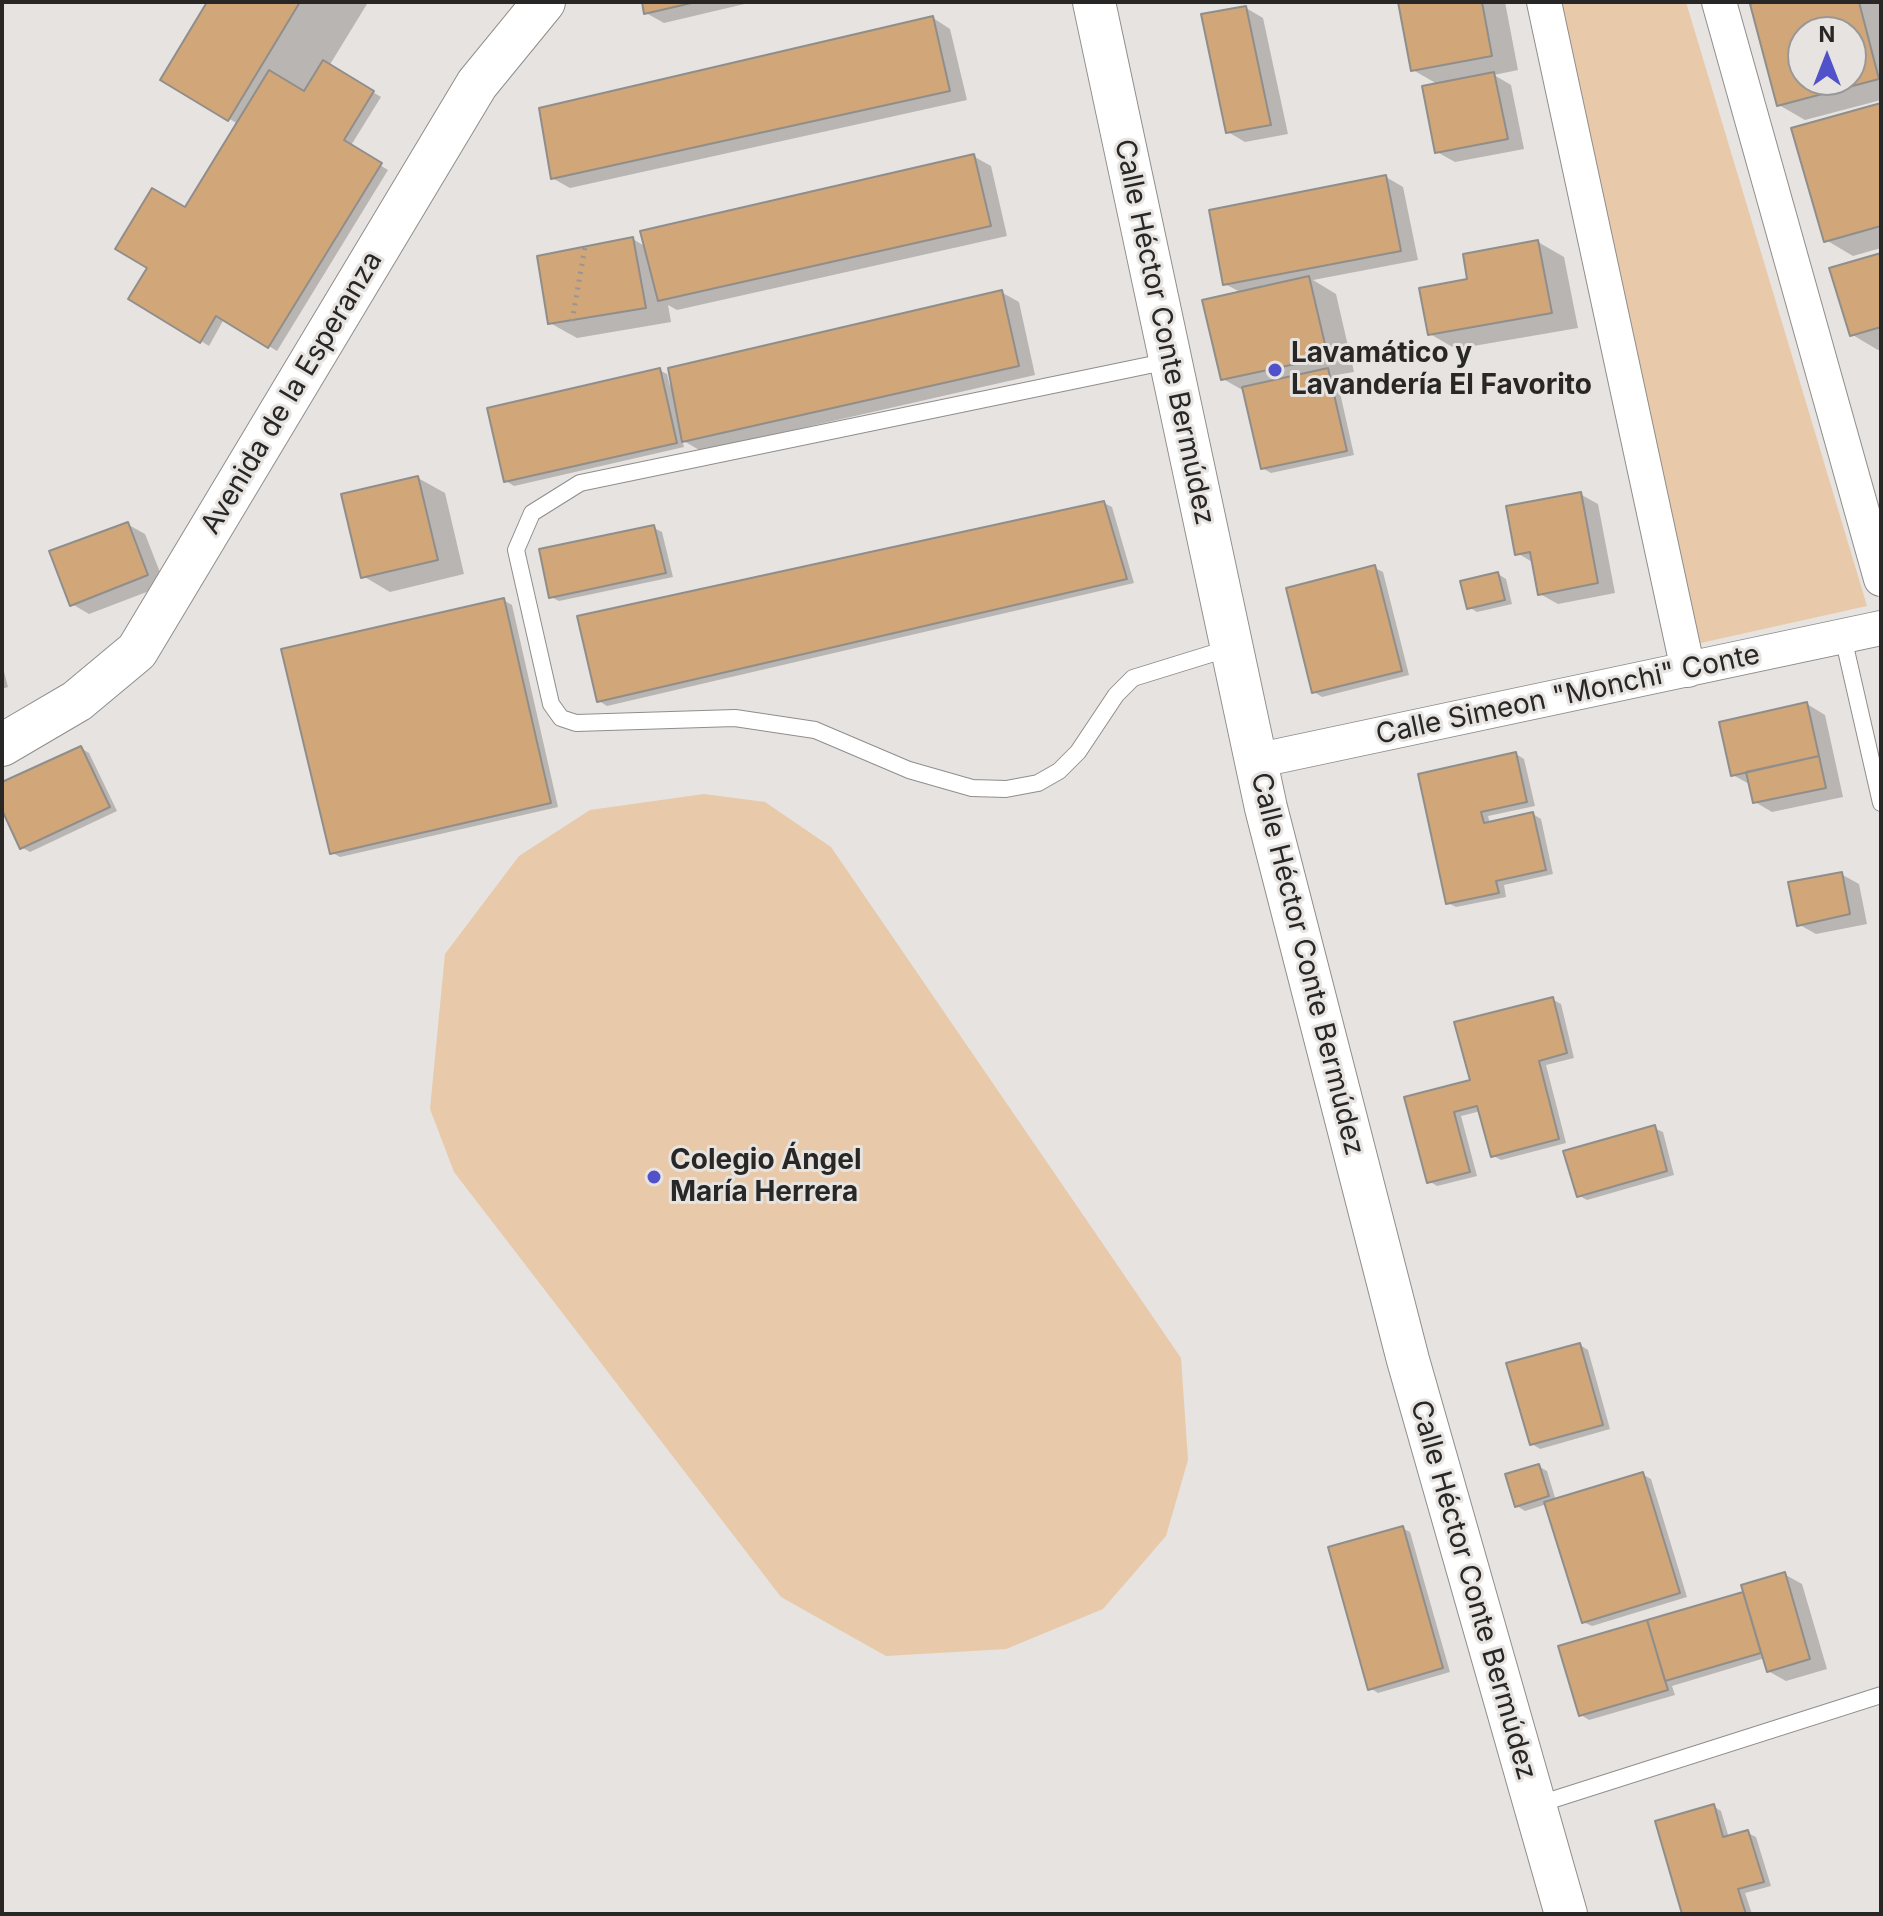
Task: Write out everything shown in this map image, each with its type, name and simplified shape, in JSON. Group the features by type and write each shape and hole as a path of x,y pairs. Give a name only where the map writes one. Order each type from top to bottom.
{"street":[{"name":"Avenida de la Esperanza","path":"2,745 77,701 137,651 477,84 544,2"},
{"name":"Calle Héctor Conte Bermúdez","path":"1094,2 1255,761 1408,1360 1566,1914"},
{"path":"1544,2 1688,670"},
{"path":"1719,2 1881,579"},
{"name":"Calle Simeon \"Monchi\" Conte","path":"1255,761 1881,628"}],"lane":[{"path":"1169,361 580,483 532,513 516,550 551,704 561,718 576,723 735,718 815,730 909,770 972,788 1006,789 1038,783 1059,771 1078,752 1116,695 1133,678 1230,648"},
{"path":"1843,637 1881,803"},
{"path":"1535,1806 1881,1695"}],"path":[{"path":"572,321 585,247"}],"shaded area":[{"path":"1559,2 1686,2 1867,606 1696,644"},
{"path":"704,794 765,802 831,847 1181,1358 1188,1460 1166,1536 1103,1609 1006,1649 886,1656 781,1597 454,1172 430,1109 445,954 519,856 590,810"}],"building":[{"path":"207,2 300,2 228,121 160,80"},
{"path":"642,2 696,2 644,14"},
{"path":"1398,2 1482,2 1492,56 1411,71"},
{"path":"1859,2 1863,16 1787,16 1787,96 1815,96 1777,106 1750,4"},
{"path":"1246,6 1271,125 1226,133 1201,14"},
{"path":"933,16 950,91 551,179 539,108"},
{"path":"1867,33 1879,79 1867,82"},
{"path":"323,60 374,91 344,140 382,163 268,348 216,316 200,343 128,299 147,268 115,249 152,188 185,207 269,70 304,91"},
{"path":"1494,72 1508,139 1435,153 1422,86"},
{"path":"1881,103 1881,226 1824,242 1791,128"},
{"path":"974,154 991,226 658,301 640,231"},
{"path":"1386,175 1401,251 1223,285 1209,210"},
{"path":"633,237 646,308 548,324 537,256"},
{"path":"1538,240 1552,313 1428,335 1419,288 1467,279 1463,254"},
{"path":"1881,253 1881,327 1850,336 1829,268"},
{"path":"1309,276 1328,357 1221,380 1202,300"},
{"path":"1002,290 1019,366 682,442 668,368"},
{"path":"660,368 677,443 504,482 487,408"},
{"path":"1328,368 1347,451 1261,469 1242,387"},
{"path":"418,476 438,560 361,578 341,494"},
{"path":"1581,492 1598,583 1538,595 1530,552 1515,555 1506,506"},
{"path":"1104,501 1127,579 597,702 577,616"},
{"path":"128,522 148,575 70,606 49,551"},
{"path":"654,525 666,573 549,598 539,549"},
{"path":"1375,565 1402,671 1312,693 1286,588"},
{"path":"1498,572 1505,600 1467,609 1460,581"},
{"path":"504,598 551,803 330,854 281,649"},
{"path":"1807,702 1819,756 1731,776 1719,722"},
{"path":"81,746 110,807 20,849 2,810 2,782"},
{"path":"1516,752 1527,802 1481,812 1484,823 1533,812 1546,870 1496,881 1499,893 1446,904 1418,774"},
{"path":"1819,756 1826,788 1753,803 1746,772"},
{"path":"1842,872 1850,914 1797,926 1788,882"},
{"path":"1553,997 1567,1053 1539,1061 1559,1139 1491,1157 1477,1106 1454,1112 1470,1172 1427,1183 1404,1097 1470,1080 1454,1022"},
{"path":"1655,1125 1667,1171 1577,1197 1563,1151"},
{"path":"1580,1343 1603,1425 1530,1445 1506,1363"},
{"path":"1539,1464 1549,1496 1515,1507 1505,1474"},
{"path":"1643,1472 1680,1593 1582,1623 1544,1502"},
{"path":"1403,1526 1443,1668 1368,1690 1328,1547"},
{"path":"1785,1572 1810,1659 1767,1672 1741,1585"},
{"path":"1743,1592 1761,1653 1665,1681 1647,1620"},
{"path":"1647,1620 1668,1690 1579,1716 1558,1646"},
{"path":"1714,1804 1723,1837 1748,1830 1764,1882 1738,1889 1746,1914 1682,1914 1655,1821"}],"place":[{"name":"Lavamático y Lavandería El Favorito","path":"1275,370"},
{"name":"Colegio Ángel María Herrera","path":"654,1177"}]}
